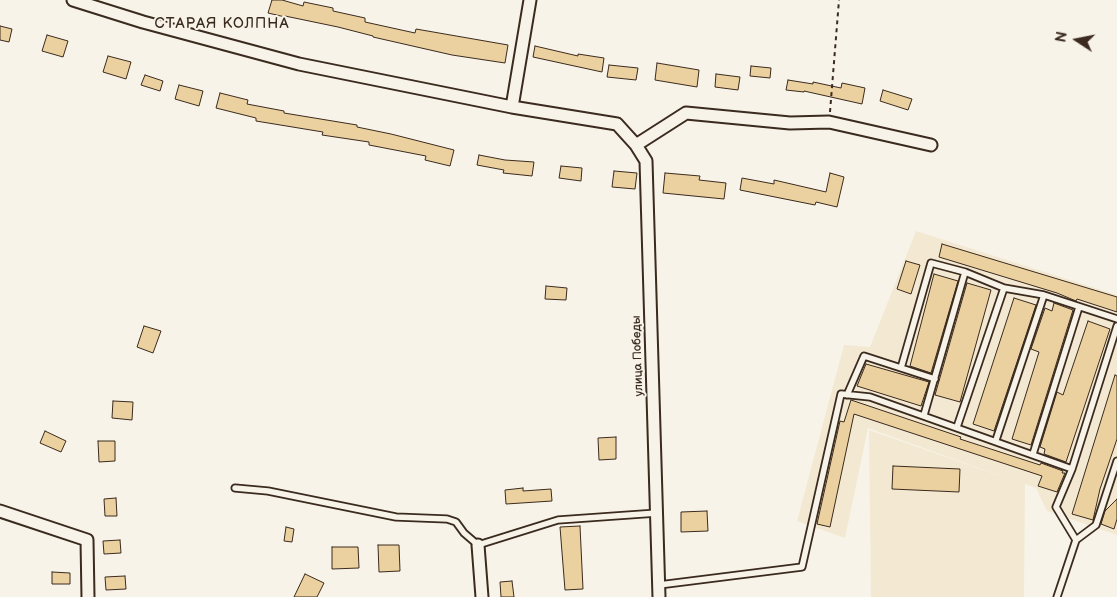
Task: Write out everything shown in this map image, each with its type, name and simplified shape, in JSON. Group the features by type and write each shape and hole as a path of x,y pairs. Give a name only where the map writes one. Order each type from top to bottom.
{"street":[{"path":"73,0 143,22 298,64 512,107 530,0"},
{"name":"улица Победы","path":"512,107 617,124 636,145 646,161 659,597"},
{"path":"636,145 686,113 790,123 829,122 931,145"},
{"path":"0,510 87,540 88,597"},
{"path":"478,545 482,597"}],"lane":[{"path":"901,368 930,263 965,272 1004,288 1044,295 1117,319"},
{"path":"924,415 965,272"},
{"path":"957,427 1004,288"},
{"path":"996,440 1044,295"},
{"path":"1033,454 1079,307"},
{"path":"1076,540 1056,507 1072,469 1117,326"},
{"path":"847,395 864,356 934,379"},
{"path":"659,585 802,567 841,394 870,396 1072,469"},
{"path":"1057,597 1076,540 1096,525 1117,461"},
{"path":"235,488 268,491 396,517 448,519 456,522 464,534 478,545 558,520 657,512"}],"path":[{"path":"829,122 839,0"}],"shaded area":[{"path":"916,231 1117,295 1117,535 1047,511 1036,488 1025,484 1024,597 871,597 869,430 1020,483 868,428 845,538 797,521 844,345 870,347"}],"building":[{"path":"272,0 282,0 303,6 304,2 333,8 333,11 365,18 365,22 415,33 416,29 508,45 505,63 452,55 338,27 268,13"},
{"path":"0,26 12,29 9,42 0,40"},
{"path":"47,35 68,41 63,57 42,51"},
{"path":"535,46 578,56 578,54 604,58 602,72 533,57"},
{"path":"108,56 131,62 126,79 103,72"},
{"path":"657,63 699,70 697,87 655,80"},
{"path":"609,65 638,68 636,80 607,77"},
{"path":"751,66 771,68 770,78 750,76"},
{"path":"716,74 740,77 738,90 715,87"},
{"path":"145,75 163,81 160,91 141,85"},
{"path":"788,80 813,84 813,82 841,88 842,83 865,88 862,104 804,91 786,90"},
{"path":"179,85 203,91 199,106 175,99"},
{"path":"883,90 912,99 908,110 880,101"},
{"path":"220,93 248,100 247,104 284,111 284,113 357,125 357,127 454,150 450,166 425,160 426,156 369,145 369,142 322,135 323,132 256,121 256,118 216,108"},
{"path":"479,155 505,160 534,162 532,176 503,173 504,170 477,165"},
{"path":"561,166 582,168 581,181 559,178"},
{"path":"614,171 637,173 635,189 612,187"},
{"path":"665,173 700,176 699,180 726,183 724,199 663,193"},
{"path":"830,173 844,177 837,207 816,202 815,205 740,190 742,178 774,184 774,180 826,192"},
{"path":"942,244 1117,297 1117,312 1077,299 1076,301 1057,293 939,257"},
{"path":"906,261 920,265 911,294 897,289"},
{"path":"934,274 958,281 931,373 910,366"},
{"path":"967,283 991,290 960,402 935,395"},
{"path":"546,286 567,288 566,300 545,299"},
{"path":"1014,298 1036,305 994,431 973,424"},
{"path":"1054,303 1073,310 1031,445 1012,439 1039,352 1031,349 1045,308 1052,311"},
{"path":"1088,321 1110,329 1066,462 1044,454 1045,449 1040,447 1057,392 1063,395"},
{"path":"144,326 161,331 153,353 137,347"},
{"path":"866,364 929,382 921,406 857,386"},
{"path":"1115,375 1117,376 1117,439 1100,489 1093,520 1072,514"},
{"path":"851,400 961,437 960,439 1040,465 1041,463 1065,473 1057,492 1038,486 1042,476 854,414 830,527 817,524 840,421 844,422"},
{"path":"113,401 133,402 132,420 112,418"},
{"path":"45,431 66,441 61,452 40,443"},
{"path":"616,437 616,459 599,460 598,438"},
{"path":"98,441 115,441 115,461 99,462"},
{"path":"893,466 960,469 959,492 892,489"},
{"path":"523,488 523,491 551,489 552,501 506,504 505,490"},
{"path":"116,498 117,516 105,516 104,499"},
{"path":"1117,499 1117,519 1114,529 1101,524 1105,511"},
{"path":"707,511 708,531 681,532 681,512"},
{"path":"580,526 583,589 565,590 560,527"},
{"path":"286,527 294,529 292,542 284,541"},
{"path":"120,540 121,553 104,554 103,541"},
{"path":"378,545 399,545 400,571 379,572"},
{"path":"332,547 358,547 359,568 332,569"},
{"path":"52,572 70,573 70,584 52,584"},
{"path":"305,574 324,583 317,597 294,597"},
{"path":"125,576 126,589 106,590 105,577"},
{"path":"512,581 514,597 501,597 500,582"}],"district":[{"name":"СТАРАЯ КОЛПНА","path":"222,24"}]}
